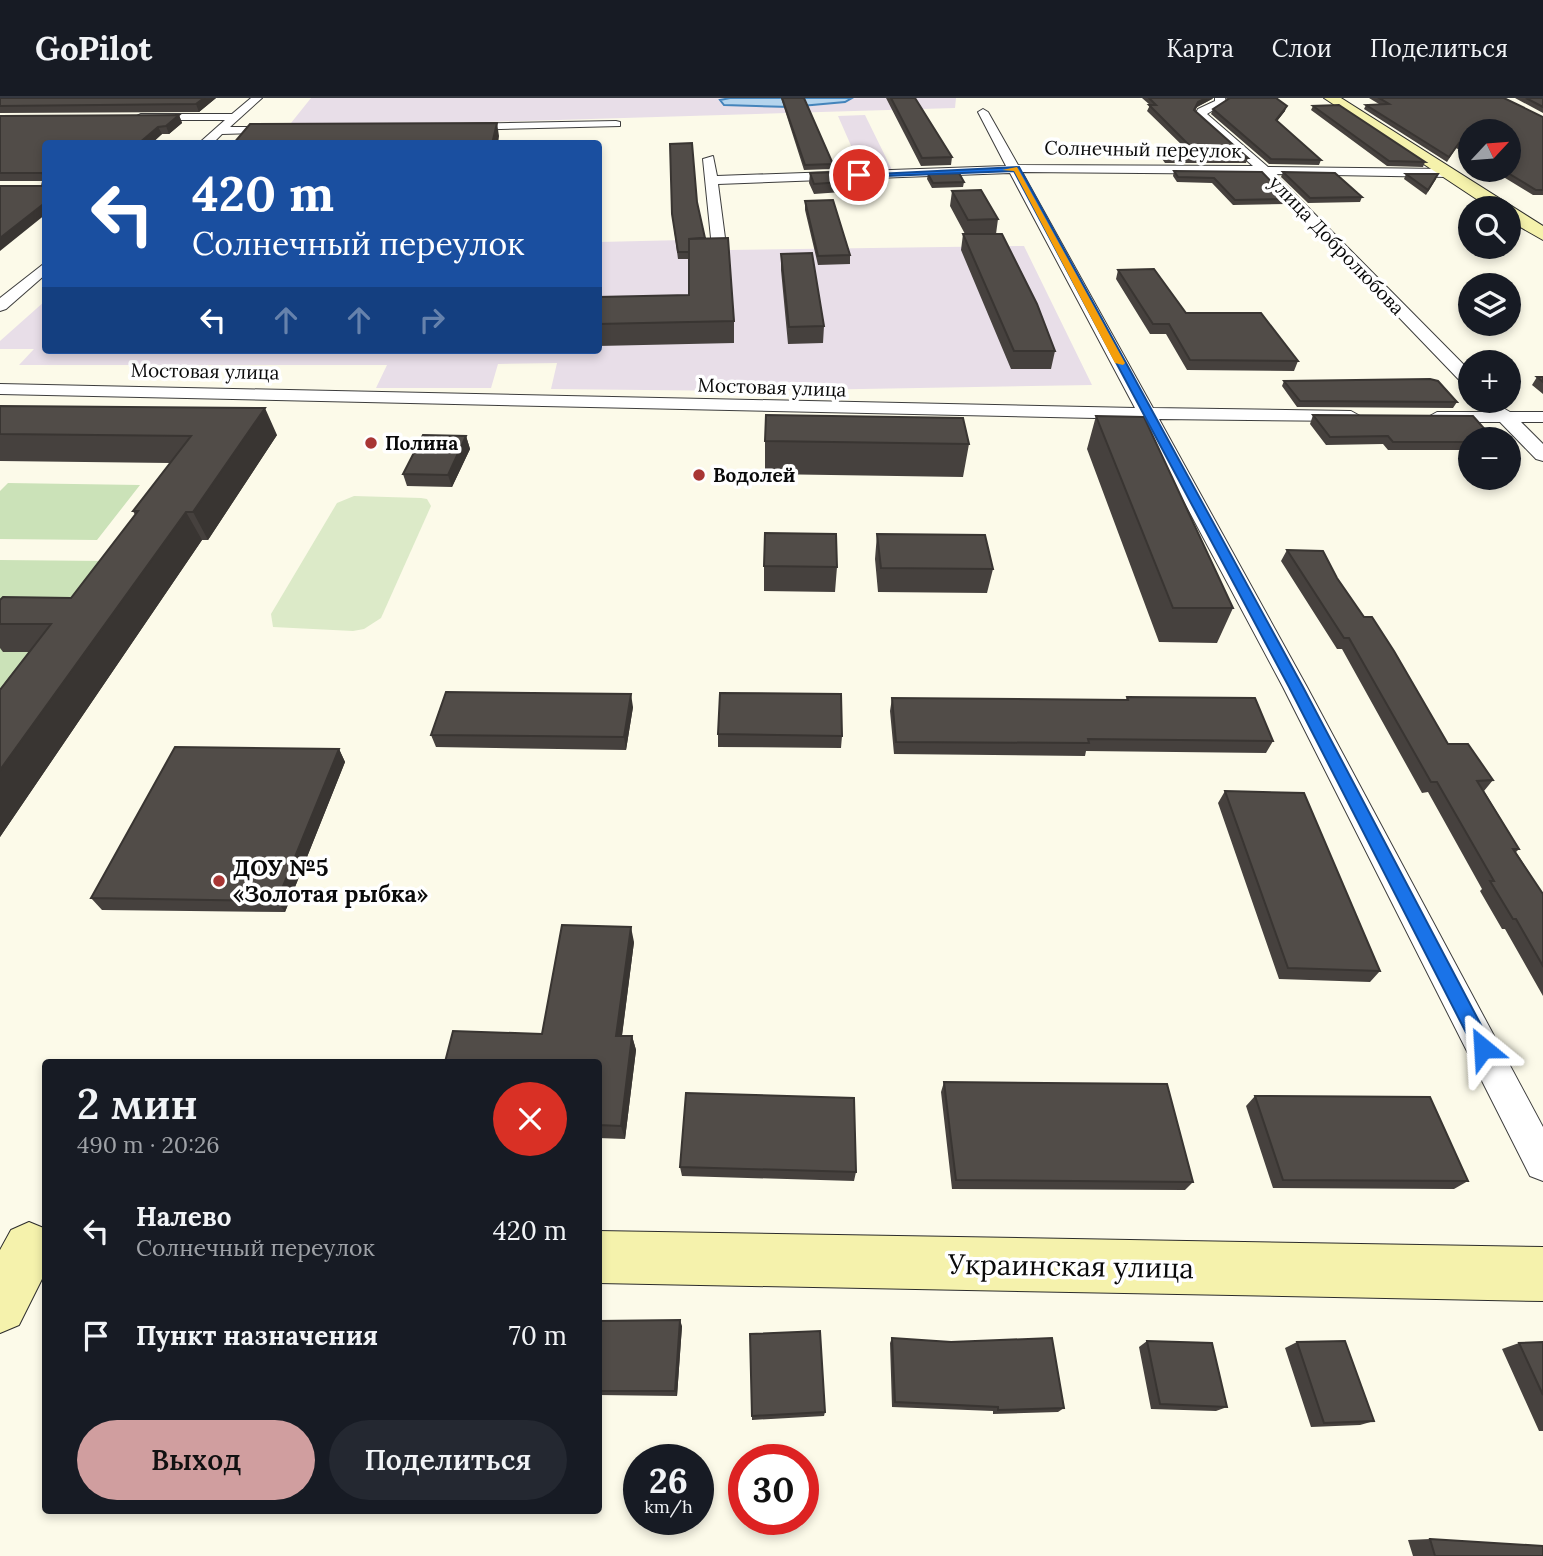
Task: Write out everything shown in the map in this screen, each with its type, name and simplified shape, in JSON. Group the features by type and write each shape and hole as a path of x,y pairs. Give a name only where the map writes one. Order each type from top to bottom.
{"street":[{"path":"209,140 257,98"},
{"name":"улица Добролюбова","path":"1220,98 1219,104 1200,113 1264,170 1458,369"},
{"path":"1331,98 1483,196"},
{"path":"983,111 1017,169 1296,687 1543,1163"},
{"path":"133,117 236,117"},
{"path":"452,127 617,124"},
{"path":"220,131 302,129"},
{"path":"709,159 718,238"},
{"name":"Солнечный переулок","path":"712,180 1017,169 1036,166 1448,173"},
{"path":"1521,220 1543,234"},
{"path":"0,306 42,269"},
{"path":"8,278 31,279"},
{"name":"Мостовая улица","path":"0,388 344,394 788,409 1368,416"},
{"path":"1501,413 1543,455"},
{"path":"1423,417 1543,416"},
{"path":"0,1306 25,1248"},
{"name":"Украинская улица","path":"602,1257 1543,1274"}],"shaded area":[{"path":"311,98 956,98 955,108 287,128"},
{"path":"865,115 893,172 863,173 838,116"},
{"path":"727,239 729,250 1024,246 1092,385 741,391 551,389 557,363 498,364 491,388 376,388 387,365 19,365 34,349 0,349 0,341 42,304 42,354 602,354 602,242"}],"green space":[{"path":"8,483 140,485 97,540 0,539 0,491"},
{"path":"354,496 421,498 427,499 431,506 381,618 364,629 353,631 273,627 271,614 337,503"},
{"path":"0,560 106,561 0,700"}],"water":[{"path":"852,98 845,102 790,107 724,105 720,100"}],"building":[{"path":"0,98 204,98 196,104 0,106"},
{"path":"782,98 804,98 833,164 805,165"},
{"path":"891,98 915,98 952,157 922,158"},
{"path":"1149,98 1206,98 1198,102 1194,110 1248,158 1166,157 1162,150 1194,150 1149,105 1156,105"},
{"path":"1230,98 1276,98 1287,106 1276,120 1321,160 1271,159 1213,109"},
{"path":"1379,98 1504,98 1543,117 1543,190 1536,190 1521,181 1521,119 1458,119 1458,144 1449,157 1366,105 1389,104"},
{"path":"1526,98 1543,98 1543,107"},
{"path":"1339,105 1425,162 1389,161 1313,106"},
{"path":"179,115 143,140 42,140 42,173 0,173 0,116"},
{"path":"497,123 493,140 236,140 250,124"},
{"path":"692,143 697,202 705,238 689,239 689,252 678,252 672,214 670,144"},
{"path":"1174,171 1262,172 1288,199 1235,200 1214,178 1178,177"},
{"path":"839,172 842,182 814,184 810,173"},
{"path":"1283,172 1335,173 1362,197 1310,198"},
{"path":"959,173 964,182 933,183 928,174"},
{"path":"1406,174 1438,174 1428,190"},
{"path":"0,186 42,186 42,205 0,238"},
{"path":"981,190 998,219 968,220 952,191"},
{"path":"833,200 850,255 818,256 805,201"},
{"path":"963,234 1002,234 1037,304 1055,351 1014,351"},
{"path":"728,238 734,321 602,324 602,297 689,295 689,239"},
{"path":"812,253 824,326 789,327 781,254"},
{"path":"1154,269 1186,313 1261,313 1298,361 1190,360 1169,324 1153,324 1118,270"},
{"path":"1284,381 1438,381 1457,402 1300,401"},
{"path":"0,406 265,408 193,512 186,512 0,770 0,690 51,624 0,624 0,600 3,597 71,598 191,436 0,434"},
{"path":"766,415 963,418 969,444 765,441"},
{"path":"1313,415 1473,416 1483,427 1458,427 1458,442 1393,442 1388,436 1330,437"},
{"path":"1096,416 1144,417 1233,608 1173,608"},
{"path":"423,435 466,436 448,475 403,474"},
{"path":"765,533 836,534 837,567 764,566"},
{"path":"877,534 985,535 993,569 881,568"},
{"path":"1287,550 1323,551 1337,578 1364,617 1372,617 1448,744 1468,744 1493,780 1477,781 1519,849 1513,849 1543,894 1543,966 1490,881 1494,881 1437,782 1431,782 1349,638 1344,638"},
{"path":"446,692 631,694 624,737 431,735"},
{"path":"720,693 841,694 842,736 718,734"},
{"path":"1127,697 1255,698 1273,741 1088,739 1089,743 896,742 892,698 1128,700"},
{"path":"175,747 339,749 277,901 91,898"},
{"path":"1225,791 1304,793 1380,971 1288,968"},
{"path":"562,925 631,927 616,1036 632,1036 621,1126 602,1125 602,1059 446,1059 453,1031 542,1034"},
{"path":"944,1082 1167,1084 1193,1182 956,1180"},
{"path":"686,1093 854,1098 856,1172 680,1167"},
{"path":"1255,1096 1430,1097 1468,1181 1283,1180"},
{"path":"680,1320 675,1391 602,1391 602,1321"},
{"path":"820,1331 825,1412 752,1416 750,1334"},
{"path":"892,1338 951,1342 1052,1338 1064,1408 998,1410 998,1407 895,1402"},
{"path":"1147,1341 1212,1343 1227,1407 1160,1404"},
{"path":"1345,1341 1374,1421 1324,1423 1297,1342"},
{"path":"1543,1342 1543,1395 1519,1343"},
{"path":"1430,1539 1543,1546 1543,1556 1435,1556"}],"slow traffic":[{"path":"1006,170 1017,169 1120,363"}],"place":[{"name":"Полина","path":"371,443"},
{"name":"Водолей","path":"699,475"},
{"name":"ДОУ №5 «Золотая рыбка»","path":"219,881"}],"route":[{"path":"859,175 1017,169 1296,687 1483,1048"}]}
